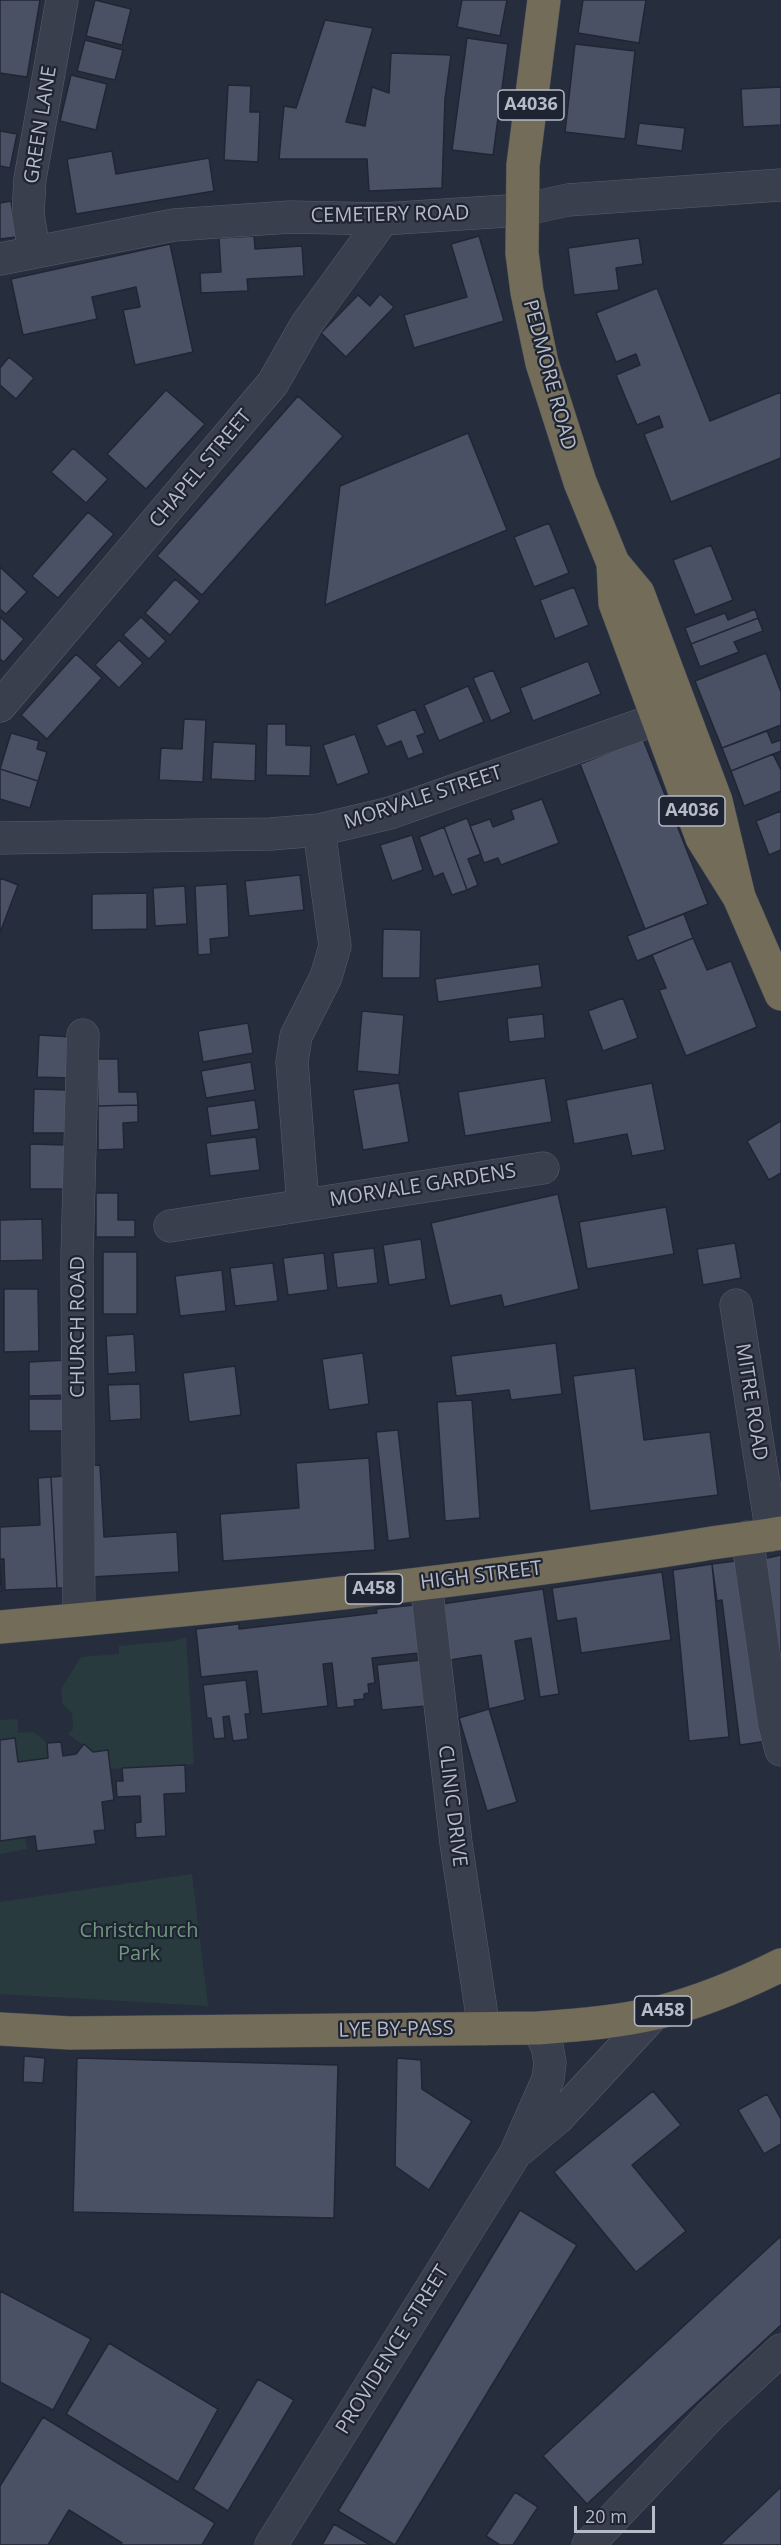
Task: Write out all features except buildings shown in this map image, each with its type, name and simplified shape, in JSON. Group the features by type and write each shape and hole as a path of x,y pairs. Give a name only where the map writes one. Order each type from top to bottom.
{"highway":[{"name":"PEDMORE ROAD","path":"544,0 523,165 522,210 522,253 527,292 542,363 580,482 623,575 615,603 672,721 702,838 770,942 781,994"},
{"name":"HIGH STREET","path":"0,1627 184,1611 578,1564 767,1535"},
{"name":"LYE BY-PASS","path":"0,2029 70,2033 538,2028 608,2022 655,2013 718,1993 781,1965"}],"street":[{"name":"GREEN LANE","path":"34,251 28,214 30,179 62,0"},
{"name":"CEMETERY ROAD","path":"0,259 174,225 290,217 383,219 522,210 568,200 781,185"},
{"name":"CHAPEL STREET","path":"0,706 273,383 306,325 383,219"},
{"name":"MORVALE STREET","path":"0,838 271,834 319,830 390,813 672,721"},
{"name":"MORVALE GARDENS","path":"303,1205 292,1062 296,1036 326,978 335,946 319,830"},
{"name":"CHURCH ROAD","path":"79,1620 77,1257 83,1035"},
{"name":"MORVALE GARDENS","path":"170,1226 543,1168"},
{"name":"MITRE ROAD","path":"736,1305 767,1535 774,1723 781,1750"},
{"name":"CLINIC DRIVE","path":"426,1582 456,1843 484,2029"},
{"name":"PROVIDENCE STREET","path":"515,2154 558,2118 655,2013"},
{"name":"PROVIDENCE STREET","path":"271,2545 515,2154 548,2079 550,2063 547,2046 538,2028"},
{"path":"588,2545 610,2519 712,2414 781,2350"}],"green space":[{"path":"186,1637 194,1764 110,1769 108,1750 93,1752 68,1734 73,1729 72,1713 62,1703 61,1689 81,1657 119,1654 119,1646 174,1641"},
{"path":"18,1719 18,1733 34,1732 47,1743 48,1758 18,1762 15,1738 0,1740 0,1720"},
{"path":"25,1837 27,1849 0,1854 0,1841"},
{"name":"Christchurch Park","path":"192,1874 208,2006 0,1994 0,1902"}]}
